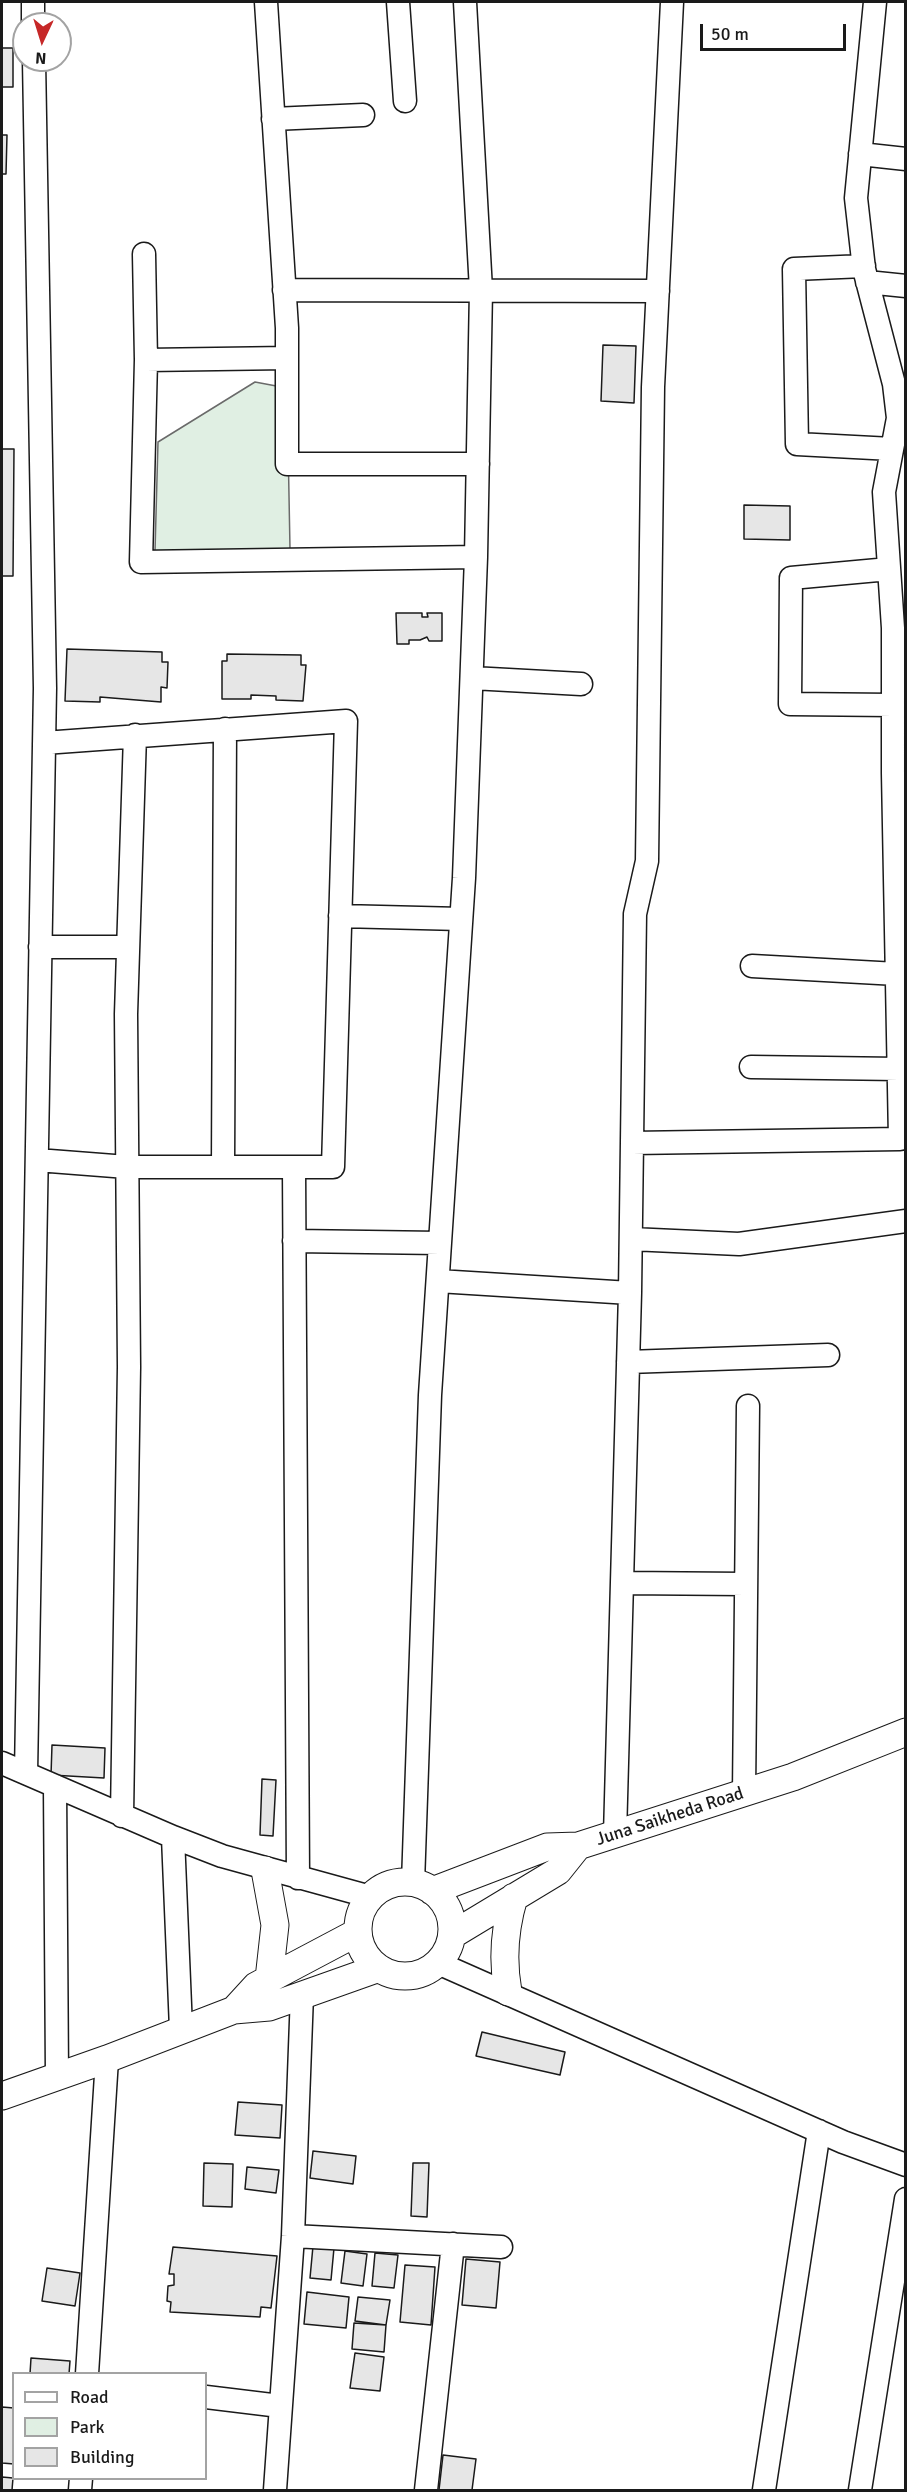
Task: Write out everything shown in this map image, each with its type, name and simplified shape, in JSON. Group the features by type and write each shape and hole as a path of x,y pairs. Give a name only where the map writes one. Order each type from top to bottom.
{"main road":[{"name":"Juna Saikheda Road","path":"423,1887 547,1846 578,1846 615,1835 793,1777 906,1732"},
{"path":"452,1935 558,1871 578,1846"},
{"path":"265,1869 275,1925 269,1979"},
{"path":"398,1883 423,1887 442,1899 452,1922 452,1935 448,1950 438,1963 425,1972 409,1976 393,1975 379,1968 365,1952 358,1932 363,1907 371,1897 383,1888 398,1883"},
{"path":"508,1992 503,1962 504,1939 514,1897"},
{"path":"234,2010 256,1986 358,1932"},
{"path":"2,2096 107,2059 234,2010 269,2007 379,1968"}],"street":[{"path":"266,2 284,290 288,464 478,464"},
{"path":"398,2 405,101"},
{"path":"423,1887 430,1395 461,919 476,557 481,290 465,2"},
{"path":"615,1835 630,1293 635,914 647,861 654,387 672,2"},
{"path":"632,1143 900,1139 903,1114 899,1069 897,974 901,947 900,842 893,705 899,628 889,569 895,492 892,449 898,418 894,384 865,274 856,198 875,2"},
{"path":"26,1773 44,743 34,72"},
{"path":"273,119 363,115"},
{"path":"860,154 906,159"},
{"path":"144,254 146,360 141,562 476,557"},
{"path":"892,449 797,444 794,269 865,274 906,285"},
{"path":"284,290 658,291"},
{"path":"146,360 287,358"},
{"path":"889,569 791,578 790,704 893,705"},
{"path":"472,678 581,684"},
{"path":"37,1160 127,1167 333,1167 346,721 44,743"},
{"path":"223,1167 225,729"},
{"path":"122,1816 129,1367 127,947 135,735"},
{"path":"340,916 461,919"},
{"path":"40,947 127,947"},
{"path":"752,966 897,974"},
{"path":"751,1066 899,1069"},
{"path":"294,1167 298,1878"},
{"path":"631,1239 739,1244 906,1221"},
{"path":"294,1241 440,1244"},
{"path":"438,1281 630,1293"},
{"path":"628,1362 828,1355"},
{"path":"744,1793 748,1406"},
{"path":"622,1583 745,1584"},
{"path":"2,1763 172,1838 265,1869 371,1897"},
{"path":"55,1786 57,2076"},
{"path":"172,1838 181,2029"},
{"path":"438,1963 819,2131 906,2165"},
{"path":"275,2490 293,2236 302,1994"},
{"path":"87,2372 107,2059"},
{"path":"764,2490 819,2131"},
{"path":"860,2490 906,2199"},
{"path":"293,2236 501,2247"},
{"path":"426,2490 453,2244"},
{"path":"207,2397 280,2406"}],"green space":[{"path":"255,382 287,388 290,549 155,551 158,442"}],"building":[{"path":"2,48 12,48 13,87 2,87"},
{"path":"2,135 7,135 6,174 2,174"},
{"path":"603,345 636,346 634,403 601,401"},
{"path":"2,449 14,449 13,576 2,576"},
{"path":"744,505 790,506 790,540 744,539"},
{"path":"396,613 422,613 422,617 428,617 427,613 442,613 442,641 429,641 427,637 420,640 409,640 409,644 397,644"},
{"path":"67,649 162,652 162,662 168,662 167,688 161,687 161,702 100,697 100,702 65,701"},
{"path":"227,654 301,655 301,665 306,665 303,701 276,700 276,696 251,695 251,699 222,699 222,661 227,661"},
{"path":"52,1745 105,1748 104,1778 51,1775"},
{"path":"262,1779 276,1780 273,1836 260,1835"},
{"path":"482,2032 565,2052 560,2075 476,2056"},
{"path":"238,2102 282,2105 280,2138 235,2135"},
{"path":"313,2151 356,2156 353,2184 310,2178"},
{"path":"204,2163 233,2164 232,2207 203,2206"},
{"path":"413,2163 429,2163 427,2217 411,2216"},
{"path":"247,2167 279,2170 276,2193 245,2189"},
{"path":"313,2246 334,2248 331,2280 310,2278"},
{"path":"173,2247 277,2256 271,2308 261,2307 260,2317 170,2312 171,2302 167,2301 168,2286 174,2285 174,2274 169,2274"},
{"path":"345,2251 367,2254 363,2286 341,2283"},
{"path":"375,2253 398,2255 394,2288 372,2286"},
{"path":"466,2259 500,2262 496,2308 462,2305"},
{"path":"405,2265 435,2267 431,2325 400,2322"},
{"path":"47,2268 80,2273 75,2306 42,2301"},
{"path":"307,2292 349,2297 346,2328 304,2324"},
{"path":"358,2297 390,2300 386,2325 355,2321"},
{"path":"354,2323 386,2325 384,2352 352,2349"},
{"path":"355,2353 384,2357 380,2391 350,2388"},
{"path":"31,2358 70,2361 69,2372 30,2372"},
{"path":"2,2407 12,2408 12,2464 2,2463"},
{"path":"443,2455 476,2459 472,2490 439,2490"},
{"path":"2,2477 12,2478 12,2490 2,2490"}]}
